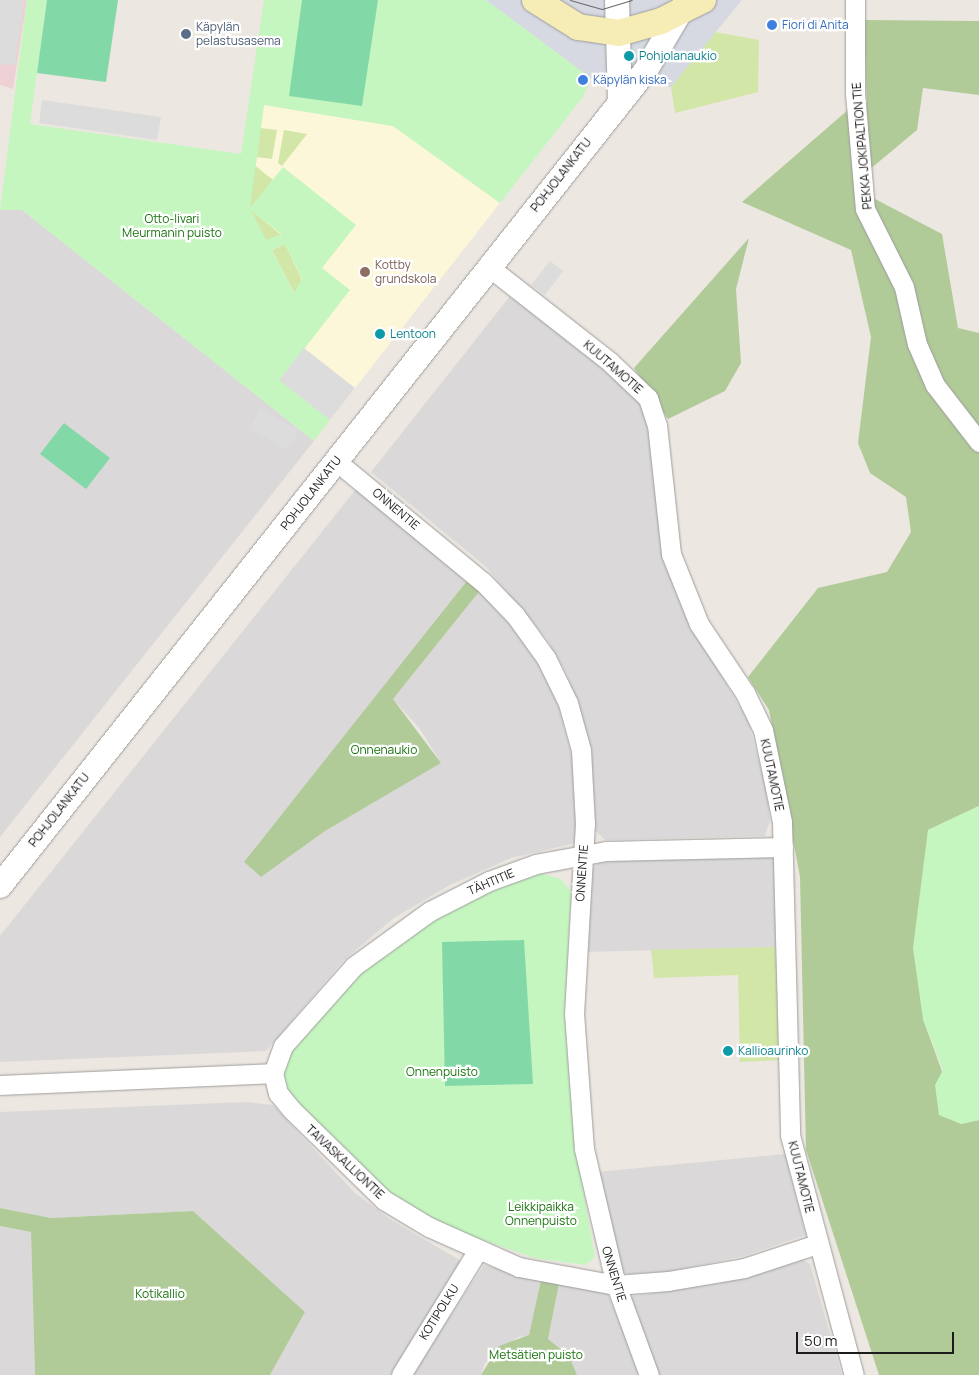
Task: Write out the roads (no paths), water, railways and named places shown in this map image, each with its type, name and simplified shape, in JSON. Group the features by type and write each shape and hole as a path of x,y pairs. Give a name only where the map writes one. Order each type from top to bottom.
{"main road":[{"path":"535,0 578,27 619,33 691,4"}],"street":[{"path":"617,0 620,100"},
{"name":"PEKKA JOKIPALTION TIE","path":"855,0 856,93 865,209 904,287 917,344 935,385 979,442"},
{"name":"POHJOLANKATU","path":"0,886 620,100 646,70 691,4"},
{"name":"KUUTAMOTIE","path":"489,267 610,362 648,398 657,425 671,554 699,624 745,693 763,730 776,784 783,847 790,1135 817,1244 854,1375"},
{"name":"ONNENTIE","path":"336,461 483,582 515,615 546,658 568,704 581,750 583,855 574,974 579,1096 585,1157 616,1285 649,1375"},
{"name":"TÄHTITIE","path":"273,1073 284,1046 319,1003 385,940 489,881 536,864 606,850 783,847"},
{"path":"0,1085 273,1073"},
{"name":"TAIVASKALLIONTIE","path":"273,1073 278,1093 292,1110 384,1200 478,1250 519,1267 616,1285 744,1268 817,1244"},
{"name":"KOTIPOLKU","path":"401,1375 478,1250"}],"tram line":[{"path":"570,0 602,9 632,0"}],"place":[{"name":"Fiori di Anita","path":"772,25"},
{"name":"Käpylän pelastusasema","path":"186,34"},
{"name":"Pohjolanaukio","path":"629,56"},
{"name":"Käpylän kiska","path":"583,80"},
{"name":"Kottby grundskola","path":"365,272"},
{"name":"Lentoon","path":"380,334"},
{"name":"Kallioaurinko","path":"728,1051"}],"park label":[{"name":"Otto-Iivari Meurmanin puisto","path":"172,226"},
{"name":"Onnenaukio","path":"384,750"},
{"name":"Onnenpuisto","path":"442,1072"},
{"name":"Leikkipaikka Onnenpuisto","path":"541,1214"},
{"name":"Kotikallio","path":"160,1294"},
{"name":"Metsätien puisto","path":"536,1355"}]}
